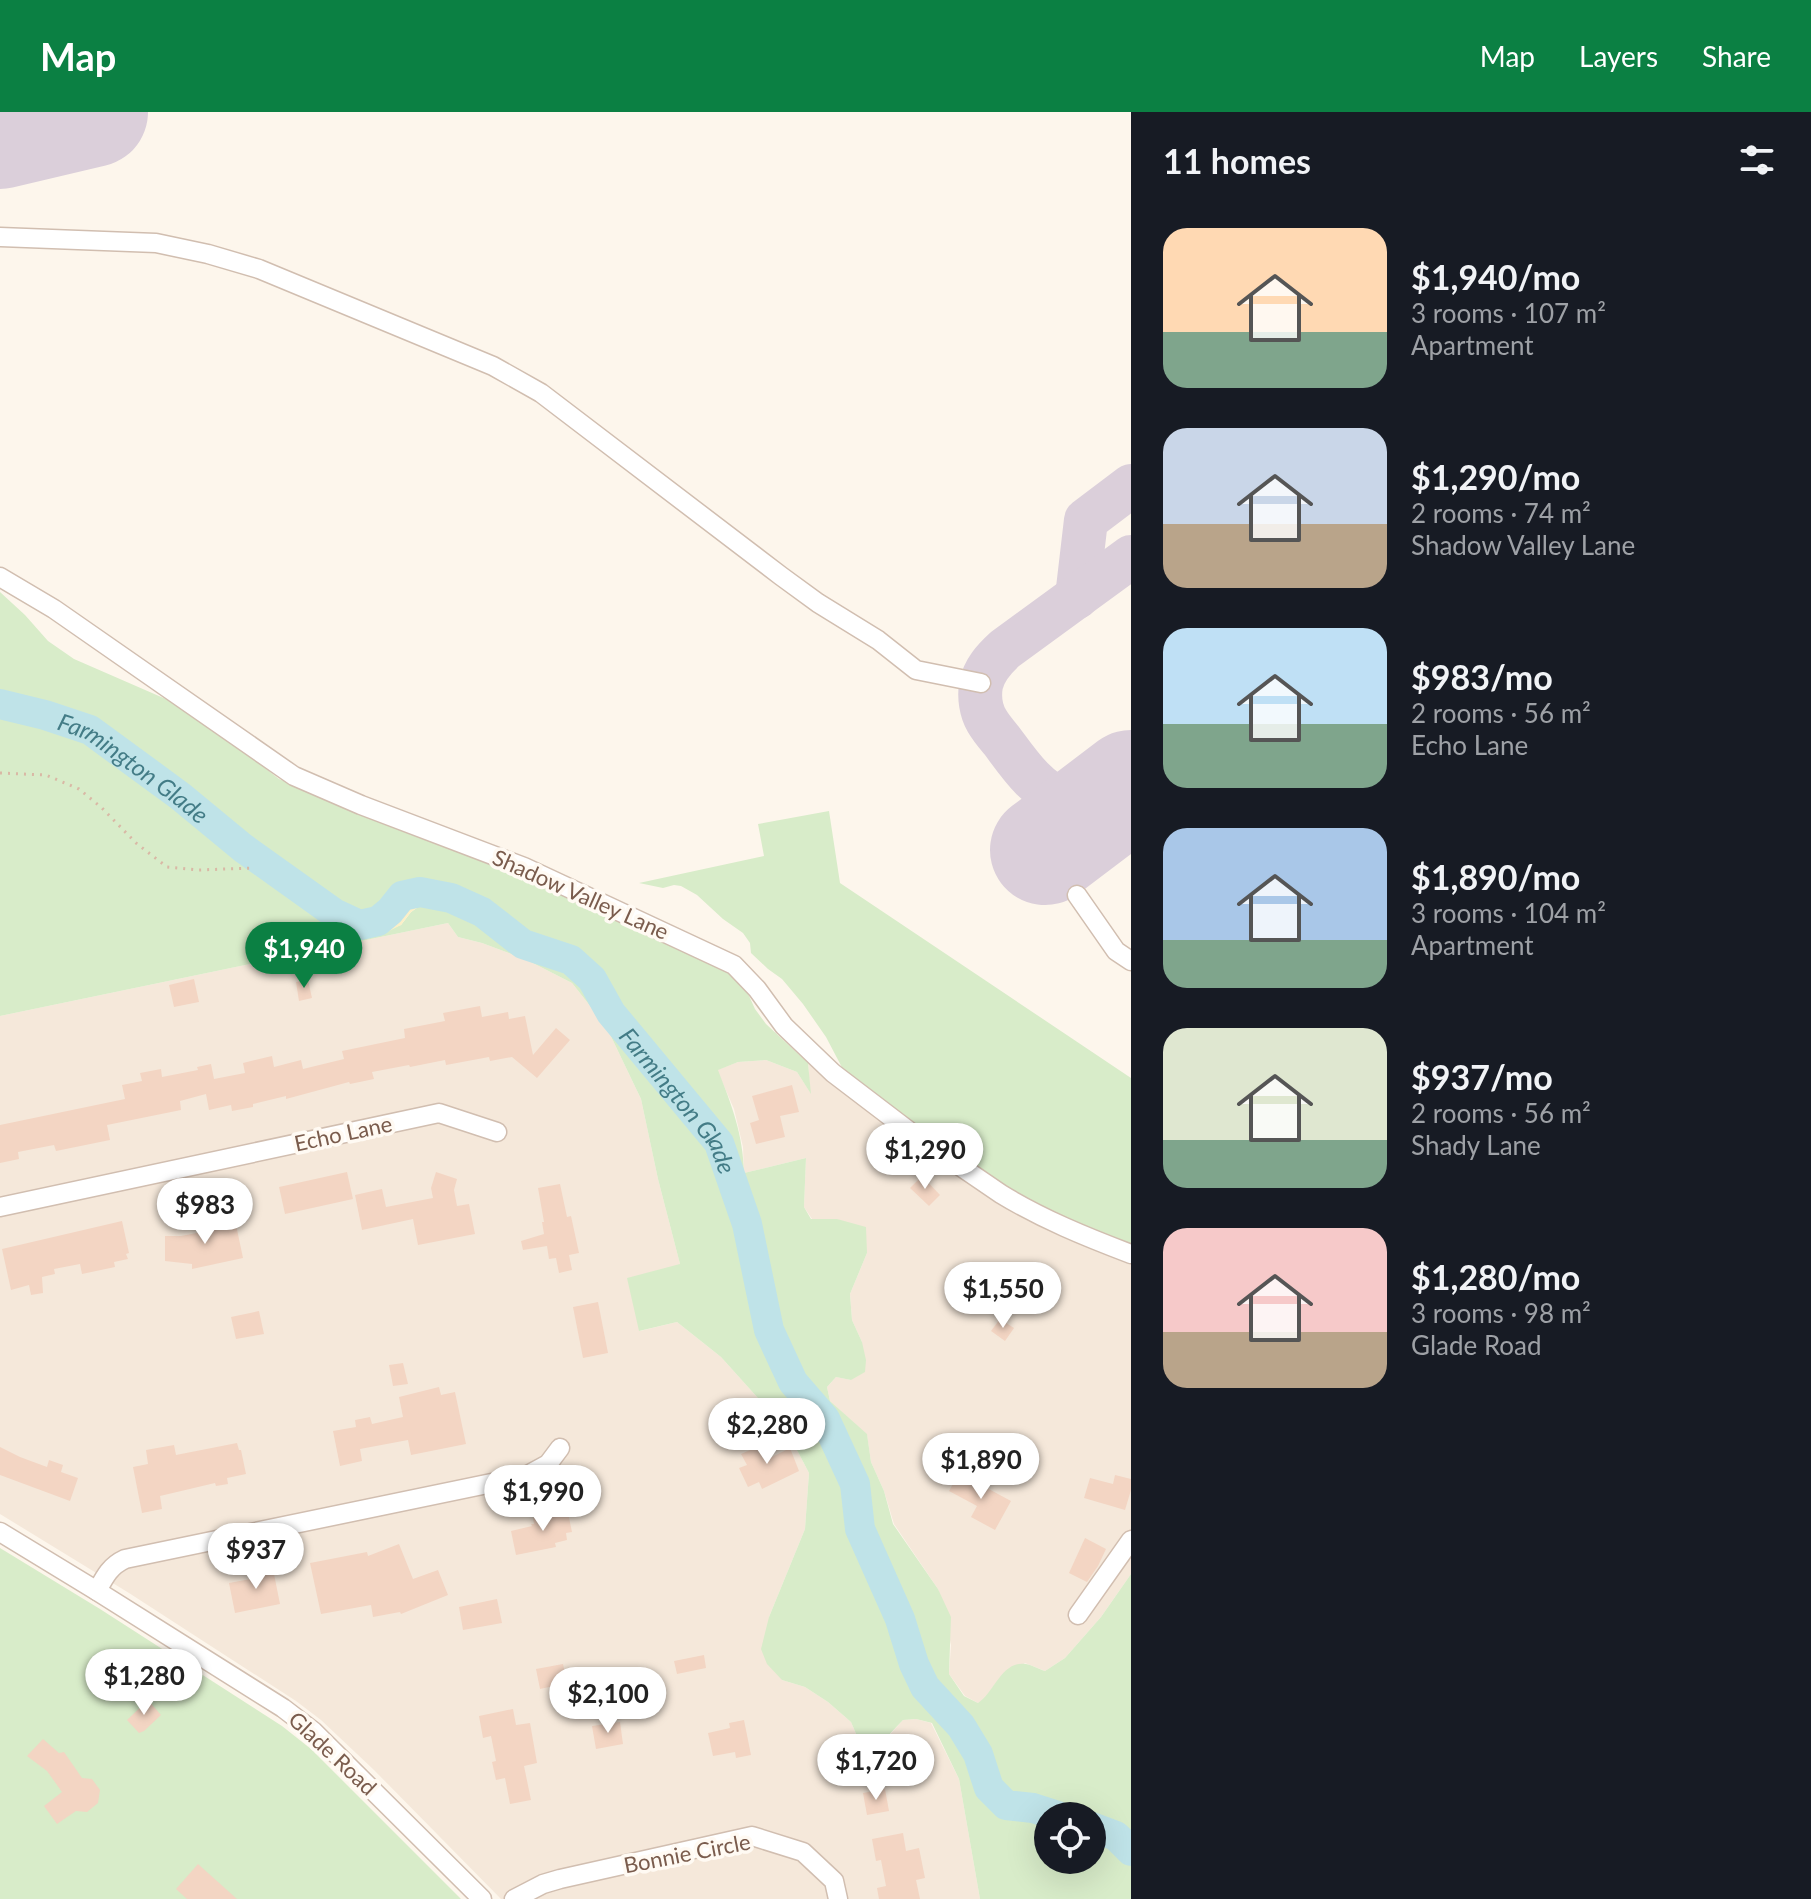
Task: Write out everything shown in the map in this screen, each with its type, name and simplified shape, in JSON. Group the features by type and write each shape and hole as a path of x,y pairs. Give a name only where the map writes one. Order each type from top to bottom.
{"street":[{"path":"0,237 156,243 208,254 259,269 493,366 541,393 818,603 878,640 916,670 981,683"},
{"name":"Shadow Valley Lane","path":"0,577 54,609 294,776 524,867 734,965 746,975 805,1049 867,1101 1023,1207 1131,1254"},
{"path":"1077,895 1116,951 1131,961"},
{"name":"Echo Lane","path":"0,1207 439,1113 497,1132"},
{"path":"97,1591 107,1572 125,1559 526,1476 548,1464 560,1448"},
{"name":"Glade Road","path":"0,1532 283,1708 313,1731 482,1899"},
{"path":"1078,1615 1131,1540"},
{"name":"Bonnie Circle","path":"514,1899 560,1879 752,1836 803,1852 834,1881 838,1899"}],"path":[{"path":"0,773 46,775 79,789 136,843 167,867 198,870 255,868"}],"shaded area":[{"path":"448,923 458,937 527,960 572,983 606,1026 641,1099 680,1264 640,1331 677,1322 721,1357 786,1429 809,1473 805,1529 769,1617 782,1680 805,1687 851,1722 857,1736 846,1753 846,1769 885,1740 903,1720 931,1723 959,1779 980,1899 501,1899 321,1720 129,1593 0,1514 0,1016"},
{"path":"766,1060 797,1072 810,1092 808,1063 992,1200 1042,1227 1131,1263 1131,1574 1101,1617 1065,1658 1045,1671 1025,1663 995,1684 987,1698 978,1703 965,1696 949,1674 951,1645 938,1589 894,1524 871,1462 867,1435 830,1401 827,1387 836,1377 851,1380 862,1342 852,1320 850,1294 867,1253 837,1219 812,1219 804,1207 806,1158 744,1173 743,1147 734,1109 717,1070 738,1062"}],"green space":[{"path":"0,592 48,641 74,659 175,703 279,779 523,875 738,978 766,1024 808,1063 811,1094 797,1072 766,1060 738,1062 718,1070 739,1133 744,1173 806,1158 804,1207 811,1219 837,1219 866,1227 867,1253 850,1294 852,1320 866,1360 865,1372 851,1380 836,1377 827,1387 830,1401 867,1434 871,1462 884,1491 893,1524 938,1589 951,1617 949,1674 964,1696 978,1703 1011,1667 1026,1664 1045,1671 1065,1658 1101,1617 1131,1574 1131,1844 1119,1833 1106,1828 1106,1802 1034,1802 1034,1805 999,1793 990,1782 978,1748 960,1719 929,1685 900,1607 867,1535 860,1485 824,1411 797,1381 772,1329 749,1224 720,1141 615,1013 596,978 547,948 527,942 482,905 435,886 384,897 375,907 366,910 353,910 338,903 237,838 100,729 0,698"},
{"path":"0,710 90,735 328,919 372,935 401,925 421,905 431,903 462,908 472,919 567,963 590,980 612,1018 715,1147 745,1225 766,1331 791,1387 816,1417 844,1467 850,1484 853,1532 890,1608 925,1697 970,1750 986,1799 994,1806 1034,1816 1034,1874 1106,1874 1106,1838 1131,1859 1131,1899 980,1899 959,1779 932,1723 903,1720 864,1761 846,1769 846,1753 857,1736 851,1722 805,1687 782,1680 767,1664 761,1649 769,1617 805,1529 809,1473 786,1429 721,1357 677,1322 639,1331 627,1278 680,1264 641,1099 606,1026 572,983 527,960 458,937 448,923 0,1016"},
{"path":"829,811 840,883 1131,1078 1131,1246 1050,1212 968,1163 847,1077 826,1037 803,1004 782,979 751,953 750,943 743,933 697,895 681,886 663,888 639,883 764,856 758,824"},
{"path":"0,1548 282,1726 311,1749 461,1899 0,1899"}],"sand":[{"path":"0,698 100,729 237,838 353,910 375,907 384,897 408,884 435,886 482,905 527,942 574,957 593,975 615,1013 720,1141 749,1224 772,1329 797,1381 824,1411 858,1477 867,1535 900,1607 929,1685 960,1719 978,1748 990,1782 999,1793 1034,1805 1034,1817 1007,1812 986,1799 970,1750 925,1697 917,1683 890,1608 853,1532 850,1484 844,1467 816,1417 791,1387 766,1331 745,1225 715,1147 612,1018 590,980 567,963 499,935 472,919 461,908 431,903 421,905 401,925 372,935 328,919 266,874 214,829 100,742 65,726 0,710"},
{"path":"1106,1828 1119,1833 1131,1844 1131,1859 1106,1838"}],"building":[{"path":"194,979 199,1002 174,1007 169,985"},
{"path":"308,980 312,998 299,1001 296,982"},
{"path":"480,1006 482,1017 508,1012 509,1019 525,1016 533,1055 556,1028 570,1040 537,1078 512,1057 490,1061 489,1057 446,1065 445,1060 372,1072 374,1079 349,1082 286,1099 286,1096 232,1111 231,1105 209,1110 206,1094 180,1101 181,1110 107,1125 110,1140 56,1151 54,1145 18,1152 19,1159 0,1163 0,1125 125,1099 122,1085 142,1081 140,1073 161,1069 162,1077 198,1070 197,1067 211,1064 214,1079 245,1073 243,1063 272,1056 274,1067 301,1060 303,1069 344,1059 342,1051 405,1038 404,1029 445,1021 443,1013"},
{"path":"792,1085 799,1112 780,1116 785,1137 756,1144 750,1123 759,1120 752,1096"},
{"path":"347,1172 353,1199 285,1214 279,1187"},
{"path":"436,1172 457,1179 454,1190 457,1206 469,1204 475,1234 418,1245 413,1219 362,1230 355,1195 382,1189 386,1207 433,1198 431,1188"},
{"path":"922,1176 940,1195 929,1206 910,1188"},
{"path":"560,1184 579,1253 569,1255 572,1270 559,1273 556,1258 549,1259 547,1246 523,1250 521,1241 544,1234 538,1188"},
{"path":"235,1220 243,1258 192,1269 192,1264 165,1261 165,1236 212,1230 211,1225"},
{"path":"122,1221 128,1259 114,1262 115,1267 82,1274 80,1264 54,1269 55,1274 42,1277 43,1293 31,1295 29,1285 11,1290 2,1249"},
{"path":"598,1302 608,1353 583,1358 573,1307"},
{"path":"259,1311 264,1334 236,1339 231,1317"},
{"path":"1000,1319 1014,1328 1005,1341 991,1331"},
{"path":"403,1363 408,1384 393,1386 389,1365"},
{"path":"439,1387 441,1395 455,1392 466,1444 411,1455 408,1440 360,1449 362,1461 340,1466 333,1431 356,1427 355,1420 370,1417 372,1424 403,1417 399,1397"},
{"path":"237,1443 246,1474 227,1478 228,1484 216,1486 215,1483 160,1496 162,1509 142,1513 133,1467 148,1464 146,1450 174,1445 176,1455"},
{"path":"766,1443 772,1457 790,1448 799,1471 762,1489 759,1482 748,1487 739,1468 747,1465 741,1454"},
{"path":"0,1447 47,1467 49,1460 63,1465 61,1472 78,1478 70,1501 0,1475"},
{"path":"959,1473 1011,1501 995,1530 971,1517 977,1506 949,1491"},
{"path":"1115,1475 1131,1479 1125,1510 1084,1498 1090,1478 1113,1484"},
{"path":"567,1508 572,1532 566,1533 567,1540 555,1543 556,1547 516,1555 511,1531 532,1526 533,1518"},
{"path":"1085,1538 1106,1549 1087,1582 1069,1573"},
{"path":"399,1544 413,1579 438,1570 448,1595 401,1614 373,1617 371,1605 321,1614 310,1563 367,1552 368,1556"},
{"path":"272,1564 280,1604 235,1613 229,1583 256,1578 254,1568"},
{"path":"497,1599 502,1623 463,1630 459,1607"},
{"path":"704,1655 706,1668 677,1674 674,1661"},
{"path":"563,1664 567,1683 540,1689 536,1669"},
{"path":"148,1700 161,1715 139,1733 127,1720"},
{"path":"513,1709 516,1725 530,1723 537,1763 524,1766 531,1800 510,1804 505,1778 496,1780 491,1736 483,1738 479,1716"},
{"path":"744,1720 751,1755 736,1758 735,1752 713,1756 708,1733 730,1728 729,1723"},
{"path":"620,1722 623,1744 596,1749 592,1726"},
{"path":"43,1739 59,1753 64,1752 82,1778 92,1779 100,1790 98,1803 87,1812 76,1811 57,1824 44,1806 62,1792 47,1771 27,1756"},
{"path":"885,1789 889,1811 867,1815 863,1793"},
{"path":"903,1833 906,1851 919,1848 925,1878 916,1880 920,1899 879,1899 877,1888 886,1886 881,1860 876,1861 872,1839"},
{"path":"198,1864 237,1899 187,1899 176,1889"}],"waterway":[{"name":"Farmington Glade","path":"0,704 90,730 180,796 243,848 334,913 360,925 378,921 402,896 420,892 451,898 482,912 523,944 571,960 592,979 611,1013 719,1143 747,1224 769,1330 793,1382 825,1419 855,1484 860,1529 900,1619 925,1687 961,1726 978,1754 989,1788 1006,1805 1034,1808"},
{"name":"Farmington Glade","path":"1106,1832 1116,1836 1131,1851"}],"taxiway":[{"path":"0,126 53,121"},
{"path":"1077,597 1086,520 1131,486"},
{"path":"1114,797 1090,803 1065,801 1037,784 989,724 982,708 980,690 987,670 1005,649 1131,557"}],"runway":[{"path":"0,134 93,112"},
{"path":"1045,850 1131,785"}]}
